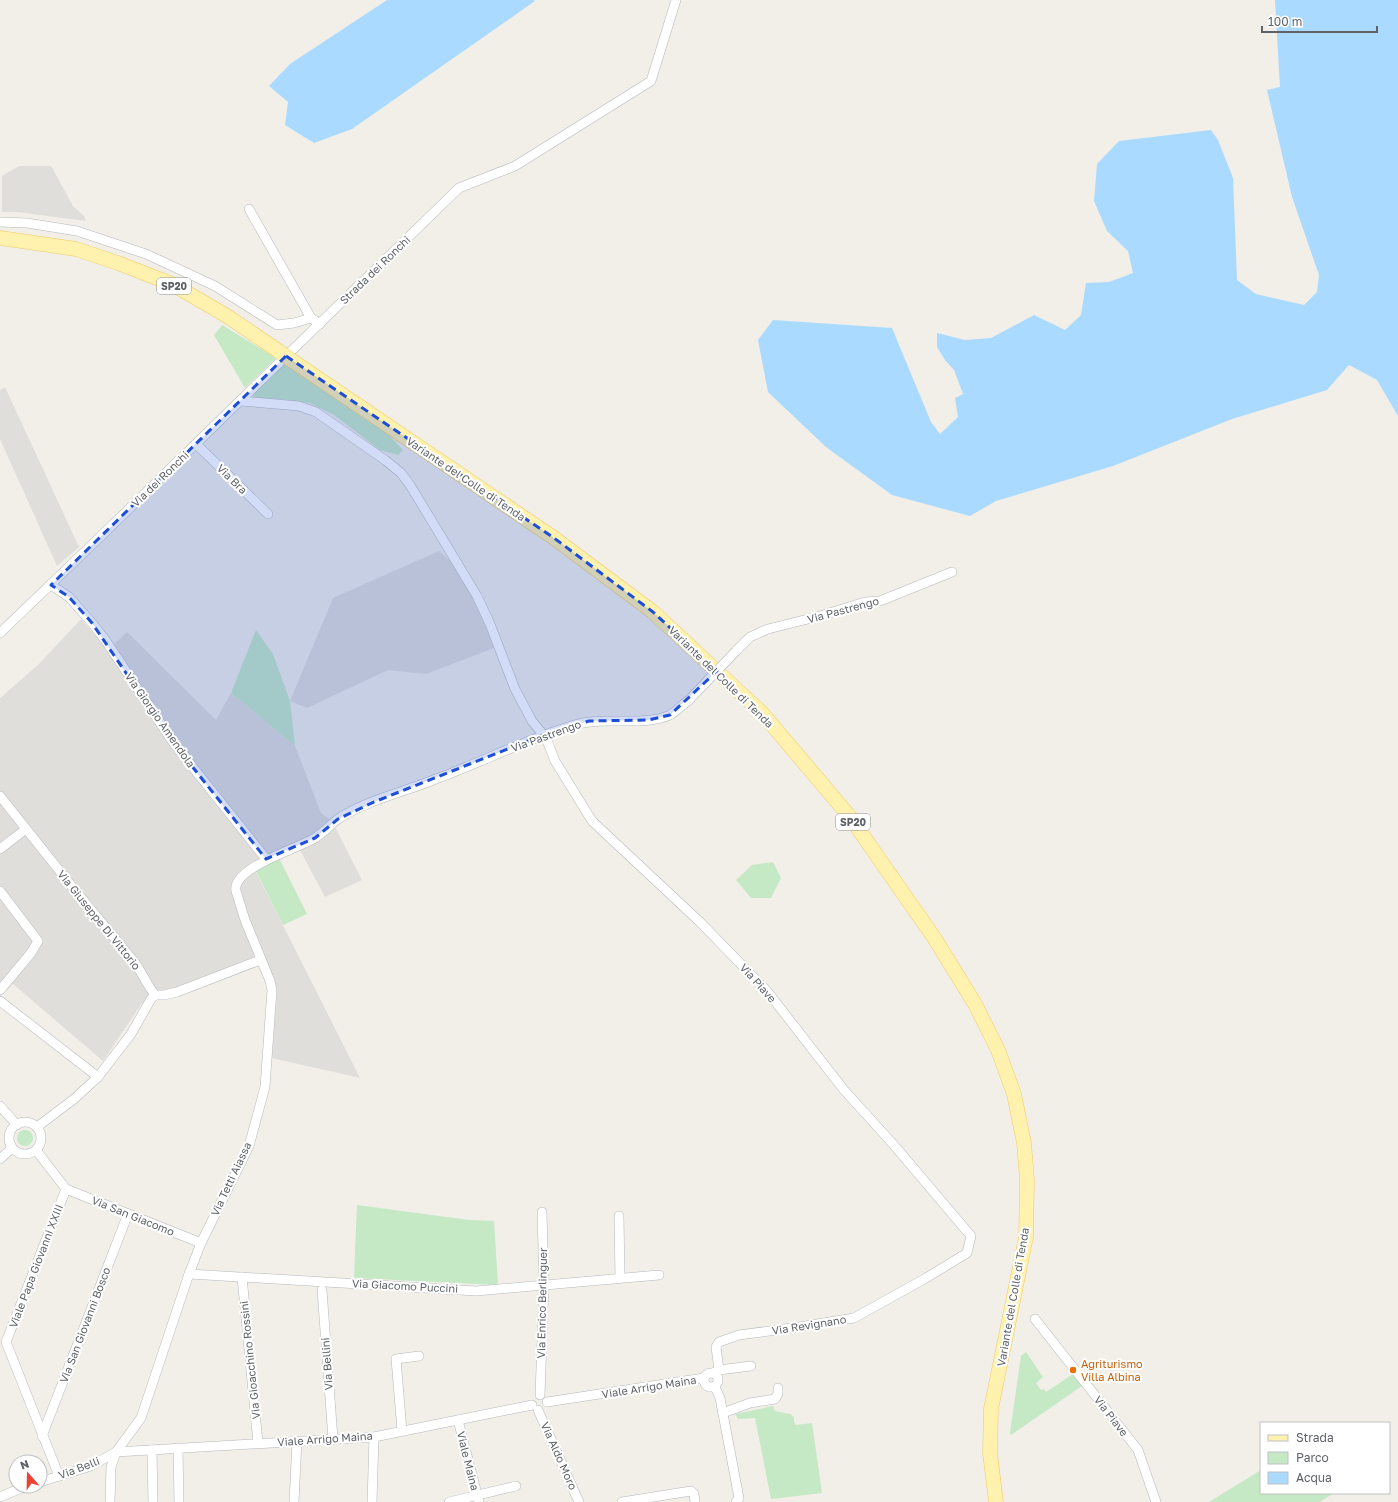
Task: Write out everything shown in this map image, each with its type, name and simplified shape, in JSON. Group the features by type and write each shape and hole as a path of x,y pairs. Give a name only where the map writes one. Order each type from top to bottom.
{"main road":[{"name":"Variante del Colle di Tenda","path":"0,238 76,250 118,263 172,284 227,316 554,538 652,612 762,713 850,817 936,939 975,1004 998,1050 1014,1094 1024,1143 1027,1180 1026,1236 991,1409 990,1453 996,1502"},
{"name":"SP20","path":"0,246 57,246"}],"street":[{"name":"Strada dei Ronchi","path":"320,324 459,188 514,166 651,81 676,0"},
{"path":"248,209 311,318 320,324"},
{"path":"0,222 27,223 77,231 146,254 215,286 276,325 294,323 311,318"},
{"name":"Via dei Ronchi","path":"0,633 320,324"},
{"name":"Via Piave","path":"241,401 299,406 316,412 385,460 401,473 410,485 477,596 490,624 515,689 532,721 546,738 555,761 592,821 700,922 767,991 844,1090 893,1144 971,1236"},
{"name":"Via Bra","path":"196,444 268,514"},
{"name":"Via Pastrengo","path":"266,859 315,838 338,820 374,802 437,779 543,735 589,721 648,720 670,714 689,700 750,638 768,629 820,616 865,602 880,601 952,572"},
{"name":"Via Giorgio Amendola","path":"51,584 69,597 92,623 106,641 175,745 266,859"},
{"name":"Via Giuseppe Di Vittorio","path":"0,796 74,889 133,959 155,995"},
{"path":"0,849 26,829"},
{"name":"Via Tetti Aiassa","path":"110,1502 111,1467 116,1452 141,1418 189,1274 201,1243 249,1146 265,1087 272,990 270,981 260,960 245,920 235,887 236,882 241,877 266,859"},
{"path":"0,891 38,942 31,953 0,990"},
{"path":"37,1127 74,1099 98,1077 131,1034 151,999 155,995 164,995 177,992 260,960"},
{"path":"0,1001 98,1077"},
{"path":"0,1106 16,1125"},
{"path":"27,1122 37,1127 40,1131 41,1142 36,1150 26,1154 16,1152 12,1148 10,1143 10,1133 16,1125 27,1122"},
{"path":"0,1159 12,1148"},
{"path":"36,1150 66,1189"},
{"name":"Via San Giacomo","path":"66,1189 201,1243"},
{"name":"Viale Papa Giovanni XXIII","path":"59,1476 6,1342 66,1189"},
{"name":"Via Enrico Berlinguer","path":"540,1394 544,1285 542,1212"},
{"name":"Via San Giovanni Bosco","path":"42,1436 128,1214"},
{"path":"619,1216 620,1278"},
{"name":"Via Revignano","path":"736,1502 739,1498 720,1398 715,1387 718,1382 716,1372 716,1347 719,1342 738,1335 854,1318 926,1278 967,1253 971,1236"},
{"name":"Via Giacomo Puccini","path":"189,1274 476,1291 660,1275"},
{"name":"Via Gioacchino Rossini","path":"242,1277 258,1443"},
{"name":"Via Bellini","path":"322,1290 333,1439"},
{"name":"Via Piave","path":"1035,1319 1138,1450 1156,1502"},
{"path":"402,1431 396,1359 419,1356"},
{"path":"715,1387 709,1388 704,1384 704,1378 707,1374 751,1366"},
{"name":"Viale Arrigo Maina","path":"547,1402 704,1378"},
{"path":"723,1413 750,1403 774,1399 778,1394 778,1388"},
{"path":"540,1394 544,1396 547,1402 544,1409 535,1408 533,1397 540,1394"},
{"name":"Viale Arrigo Maina","path":"116,1452 374,1437 458,1420 535,1408"},
{"name":"Via Aldo Moro","path":"535,1408 579,1502"},
{"name":"Viale Maina","path":"458,1420 478,1499"},
{"path":"372,1502 374,1437"},
{"path":"294,1502 297,1441"},
{"path":"178,1448 179,1502"},
{"path":"152,1450 153,1502"},
{"name":"Via Belli","path":"48,1479 91,1466 116,1452"},
{"path":"449,1502 478,1499 516,1486"},
{"path":"622,1502 691,1491 694,1494 695,1502"}],"highlighted area":[{"path":"286,356 554,538 653,612 717,671 670,715 648,720 589,721 543,735 374,802 338,819 315,838 266,859 175,745 92,623 69,597 51,585"}],"shaded area":[{"path":"19,166 51,166 73,206 84,216 86,221 17,212 2,212 2,176"},
{"path":"5,387 79,547 57,566 0,439 0,390"},
{"path":"439,551 456,566 472,592 494,648 426,674 388,670 307,708 290,701 333,598"},
{"path":"81,619 108,650 127,632 216,720 231,693 295,746 321,813 332,821 362,880 325,897 300,850 279,858 256,872 360,1078 272,1058 277,992 263,961 142,1003 103,1061 13,984 0,997 0,698 38,665"}],"green space":[{"path":"222,325 276,358 245,388 214,335"},
{"path":"282,363 389,435 403,450 398,455 380,450 334,415 310,403 282,399 254,398 253,392"},
{"path":"256,630 273,654 290,701 295,746 231,693"},
{"path":"279,858 307,914 283,925 256,871"},
{"path":"773,862 781,878 771,898 751,898 736,880 752,865"},
{"path":"25,1130 32,1135 33,1138 28,1145 25,1146 18,1141 17,1138 22,1131"},
{"path":"357,1205 469,1220 494,1221 498,1285 354,1278"},
{"path":"1026,1352 1043,1377 1036,1383 1041,1390 1044,1389 1046,1392 1073,1374 1082,1386 1011,1435 1010,1433 1021,1356"},
{"path":"773,1406 775,1411 790,1414 794,1417 794,1422 796,1425 812,1423 822,1493 771,1499 755,1418 738,1419 735,1414"},
{"path":"1260,1471 1260,1494 1332,1494 1320,1502 1209,1502"}],"water":[{"path":"387,0 535,1 352,129 314,143 285,125 288,102 269,86 290,64"},
{"path":"1275,0 1398,0 1398,416 1377,380 1349,365 1327,390 1232,419 1113,466 996,501 970,516 892,495 826,447 768,392 758,340 773,320 892,328 931,422 940,434 958,417 955,398 963,394 954,370 945,360 937,347 937,333 965,340 991,338 1034,315 1065,330 1081,315 1086,283 1109,282 1133,273 1128,251 1107,231 1094,201 1097,164 1119,141 1211,130 1218,140 1233,178 1237,280 1256,294 1304,305 1317,292 1319,275 1292,197 1267,90 1280,87"}],"place":[{"name":"Agriturismo Villa Albina","path":"1073,1370"}]}
